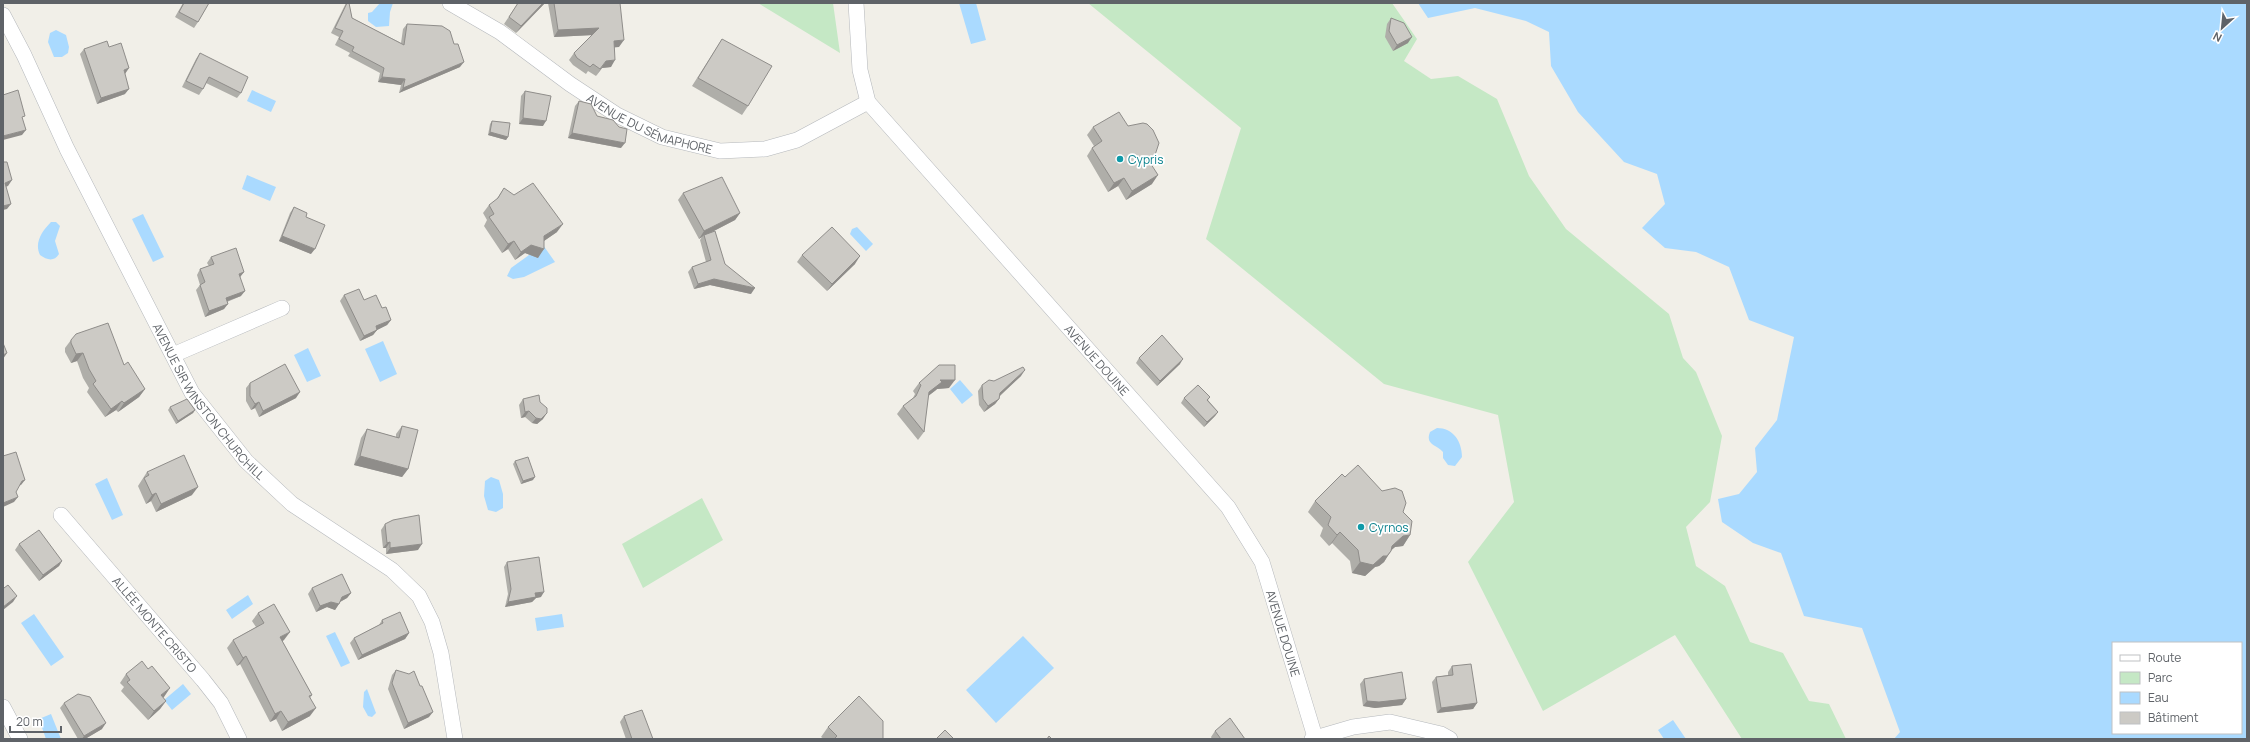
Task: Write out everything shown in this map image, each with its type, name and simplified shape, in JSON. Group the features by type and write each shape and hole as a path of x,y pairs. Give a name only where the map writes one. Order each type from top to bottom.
{"street":[{"name":"AVENUE DU SÉMAPHORE","path":"450,3 500,32 570,84 617,115 662,137 712,150 765,149 798,140 868,102"},
{"name":"AVENUE DOUINE","path":"856,3 860,70 868,102 1228,507 1262,562 1313,738"},
{"name":"AVENUE SIR WINSTON CHURCHILL","path":"3,15 24,55 67,149 192,393 246,461 292,504 392,570 419,596 432,622 441,654 455,739"},
{"path":"173,355 282,308"},
{"name":"ALLÉE MONTE CRISTO","path":"61,514 203,680 221,703 239,739"},
{"path":"3,707 20,739"},
{"path":"1313,738 1353,727 1390,722 1441,734 1450,739"}],"green space":[{"path":"758,3 833,3 840,53"},
{"path":"1088,3 1392,3 1417,39 1404,61 1431,79 1458,76 1497,99 1529,176 1566,229 1669,314 1683,358 1696,372 1722,436 1710,502 1686,527 1696,566 1725,586 1750,642 1783,653 1809,701 1829,704 1846,739 1742,739 1675,635 1543,711 1468,562 1514,502 1498,415 1384,384 1206,239 1241,128"},
{"path":"702,498 723,540 643,588 622,544"}],"water":[{"path":"380,3 393,3 390,12 389,26 376,27 368,21 368,13 372,12"},
{"path":"959,3 976,3 986,40 971,44"},
{"path":"1418,3 2247,3 2247,739 1894,739 1900,732 1862,628 1804,616 1781,553 1753,543 1722,522 1718,499 1739,494 1757,472 1755,448 1777,420 1794,337 1749,320 1729,267 1696,252 1665,248 1642,228 1665,204 1657,174 1624,162 1578,112 1551,66 1549,32 1526,21 1475,8 1428,18"},
{"path":"56,30 66,35 69,47 68,53 62,57 54,57 48,42 50,33"},
{"path":"252,90 276,101 271,112 247,101"},
{"path":"247,175 276,187 270,201 242,189"},
{"path":"143,214 164,257 153,262 132,219"},
{"path":"51,222 56,222 60,226 55,241 59,254 53,259 45,258 40,255 38,251 38,242 40,237"},
{"path":"857,227 873,244 866,251 850,234 852,229"},
{"path":"543,245 555,262 524,277 513,279 507,276 511,268"},
{"path":"383,341 397,374 380,382 365,349"},
{"path":"308,348 321,376 307,382 294,355"},
{"path":"960,380 973,395 962,404 950,389"},
{"path":"1437,428 1448,430 1456,436 1462,451 1462,457 1455,466 1448,465 1443,458 1443,452 1430,442 1430,432"},
{"path":"491,477 499,480 503,494 503,508 496,512 488,510 484,496 485,481"},
{"path":"107,478 123,515 112,520 95,484"},
{"path":"248,595 253,604 232,619 226,610"},
{"path":"34,614 64,657 51,666 21,623"},
{"path":"562,614 564,627 537,631 535,618"},
{"path":"335,632 350,663 341,667 326,636"},
{"path":"1023,636 1054,668 996,723 966,690"},
{"path":"183,684 191,694 172,710 164,700"},
{"path":"367,689 376,713 372,717 368,716 363,707 364,692"},
{"path":"51,714 61,739 46,739 39,719"},
{"path":"1673,720 1686,739 1664,739 1658,730"}],"building":[{"path":"184,3 209,3 198,22 179,12"},
{"path":"347,3 349,3 352,18 404,45 407,24 442,26 450,31 454,44 458,44 464,62 403,88 405,79 382,77 384,68 352,51 354,47 339,39 343,31 335,28"},
{"path":"518,3 543,3 521,26 509,17"},
{"path":"554,3 620,3 624,40 614,41 615,60 606,61 600,69 593,64 590,67 577,58 574,53 599,28 558,30"},
{"path":"1391,18 1404,23 1412,37 1397,45 1389,31"},
{"path":"722,39 772,66 748,106 698,78"},
{"path":"107,41 109,47 121,43 129,68 124,70 129,89 101,98 84,49"},
{"path":"200,53 248,77 241,93 209,77 203,89 186,81"},
{"path":"18,90 25,116 22,117 26,130 3,136 3,95"},
{"path":"525,91 551,96 546,121 523,118"},
{"path":"579,101 591,104 597,116 613,120 619,127 627,129 625,143 572,133"},
{"name":"Cypris","path":"1119,112 1128,126 1143,123 1147,124 1153,130 1159,143 1154,158 1149,161 1158,175 1132,191 1124,178 1114,183 1092,148 1102,141 1093,127"},
{"path":"492,121 510,123 508,137 490,132"},
{"path":"3,162 7,162 12,180 5,183 11,204 3,206"},
{"path":"722,177 740,213 704,231 683,193"},
{"path":"533,183 563,224 544,236 544,249 531,245 521,252 514,241 508,244 489,217 494,214 489,205 498,198 504,188 514,195"},
{"path":"294,207 307,213 306,217 325,225 315,249 282,236"},
{"path":"832,227 860,256 832,284 802,255"},
{"path":"715,231 725,264 755,288 714,279 698,284 692,267 711,260 704,235"},
{"path":"236,248 244,272 239,274 245,291 226,298 228,304 209,311 200,285 205,282 200,269 214,264 211,257"},
{"path":"359,289 364,300 376,295 382,308 386,307 391,320 376,326 377,330 364,336 344,295"},
{"path":"108,323 124,365 128,362 145,389 124,403 122,401 111,409 93,384 96,381 89,369 83,353 76,354 71,343 71,340 76,334"},
{"path":"1162,335 1183,359 1160,381 1139,358"},
{"path":"3,343 7,353 3,355"},
{"path":"285,364 300,392 263,411 259,402 255,404 250,396 250,383"},
{"path":"939,365 955,365 955,380 940,380 942,382 929,392 924,432 903,406 916,396 921,385 919,383"},
{"path":"1023,367 1025,370 1000,393 999,399 988,406 983,399 982,385 989,380 994,381"},
{"path":"1198,385 1210,397 1207,400 1218,412 1207,422 1184,398"},
{"path":"539,395 540,402 547,408 547,413 541,419 536,418 529,411 525,412 523,399"},
{"path":"187,399 195,410 178,421 170,407"},
{"path":"402,426 418,430 408,469 360,456 367,429 399,438"},
{"path":"16,452 25,480 22,481 16,492 18,497 3,503 3,456"},
{"path":"184,455 198,487 161,504 156,493 152,495 144,478 149,475 147,472"},
{"path":"528,457 535,477 523,481 515,461"},
{"name":"Cyrnos","path":"1358,465 1382,491 1395,488 1402,491 1406,503 1403,512 1412,521 1410,535 1403,536 1392,546 1391,551 1387,556 1383,556 1373,565 1360,562 1358,550 1340,532 1337,535 1328,525 1331,517 1315,501 1342,474 1345,477"},
{"path":"419,515 422,544 390,548 390,542 387,543 385,524 393,520"},
{"path":"39,530 62,561 43,575 19,544"},
{"path":"539,557 544,592 535,593 536,597 508,602 511,589 507,562"},
{"path":"342,574 351,593 342,597 339,604 331,602 320,606 312,588"},
{"path":"8,585 17,596 3,607 3,586 4,588"},
{"path":"274,604 290,632 280,637 312,695 309,696 316,708 288,722 281,711 275,714 246,656 243,658 233,640 264,623 258,613"},
{"path":"400,612 409,633 362,655 354,638 383,623 382,620"},
{"path":"142,661 148,669 152,666 170,688 161,695 166,701 154,711 127,682 130,680 126,674"},
{"path":"1471,664 1477,703 1441,708 1436,677 1453,675 1452,666"},
{"path":"396,670 409,674 414,671 433,712 408,723 392,683"},
{"path":"1402,672 1406,699 1379,702 1367,701 1364,679"},
{"path":"78,694 90,697 106,723 84,736 64,703"},
{"path":"859,696 883,721 883,739 834,739 837,736 828,727"},
{"path":"642,710 653,739 632,739 624,716"},
{"path":"1230,718 1245,739 1221,739 1215,731"},
{"path":"945,730 954,739 936,739"}],"place":[{"name":"Cypris","path":"1120,159"},
{"name":"Cyrnos","path":"1361,527"}]}
